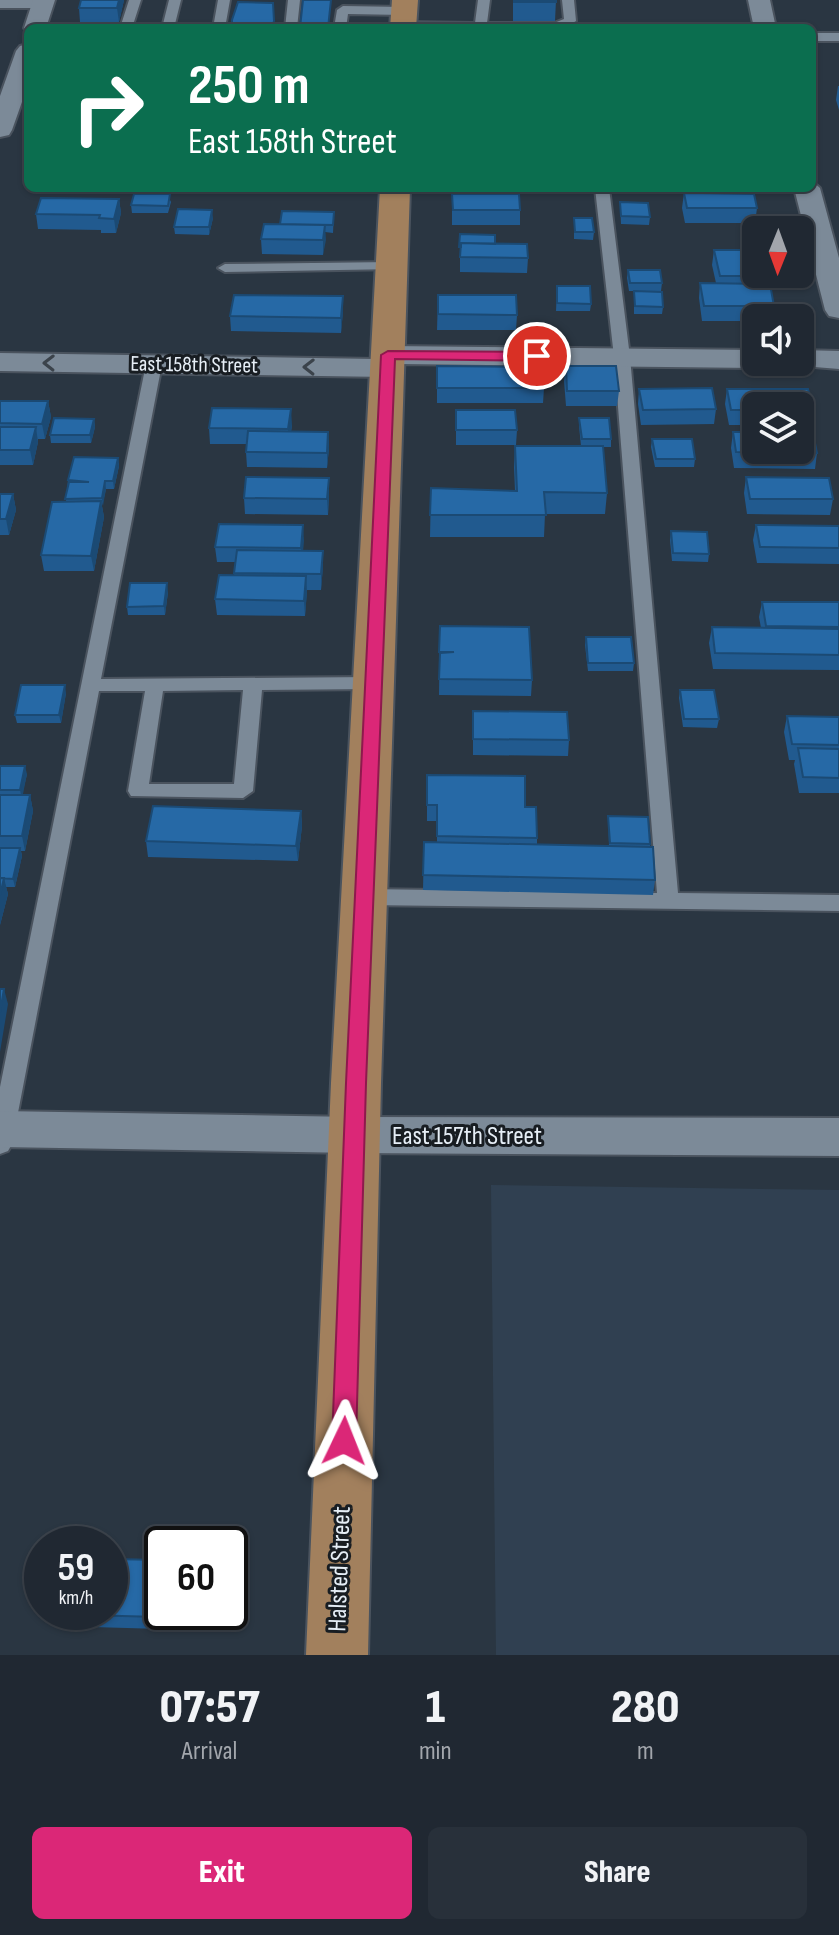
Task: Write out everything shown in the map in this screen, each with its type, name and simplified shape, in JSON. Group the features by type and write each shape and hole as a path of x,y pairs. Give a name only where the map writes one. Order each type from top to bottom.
{"main road":[{"name":"Halsted Street","path":"337,1655 354,1135 395,192"}],"street":[{"path":"759,0 764,24"},
{"path":"36,24 44,2"},
{"path":"0,130 24,62"},
{"path":"808,192 839,310"},
{"name":"East 158th Street","path":"0,362 154,364 622,357 742,359"},
{"path":"814,359 839,360"},
{"name":"East 157th Street","path":"1,1134 839,1137"}],"lane":[{"path":"127,24 135,0"},
{"path":"169,24 175,0"},
{"path":"220,24 224,0"},
{"path":"481,24 484,0"},
{"path":"563,24 570,21 568,0"},
{"path":"0,4 44,2"},
{"path":"335,20 404,16 466,24"},
{"path":"816,37 839,37"},
{"path":"602,192 622,357 668,901"},
{"path":"225,268 392,266"},
{"path":"1,1134 154,364"},
{"path":"90,685 373,683"},
{"path":"155,684 138,791 243,791 253,684"},
{"path":"364,897 839,903"}],"shaded area":[{"path":"491,1185 839,1190 839,1655 496,1655"}],"building":[{"path":"81,0 119,0 117,8 79,8"},
{"path":"303,0 331,0 328,24 300,24"},
{"path":"556,0 556,2 514,2"},
{"path":"238,2 273,3 273,24 232,24"},
{"path":"684,193 754,194 757,208 687,208"},
{"path":"134,194 170,194 168,206 131,205"},
{"path":"452,194 519,194 520,210 453,210"},
{"path":"41,198 119,199 114,219 99,218 100,215 36,214"},
{"path":"620,202 648,203 650,217 621,216"},
{"path":"178,209 212,210 209,227 174,227"},
{"path":"282,211 334,212 333,225 280,224"},
{"path":"574,218 592,218 594,232 575,232"},
{"path":"264,224 325,225 323,240 261,239"},
{"path":"460,234 495,235 495,244 461,243 459,247"},
{"path":"461,243 527,244 528,258 460,257"},
{"path":"714,250 742,250 742,276 720,276"},
{"path":"628,270 660,270 662,283 630,283"},
{"path":"700,283 771,288 774,304 742,306 704,306"},
{"path":"557,286 590,286 591,304 557,303"},
{"path":"634,291 662,292 663,307 635,306"},
{"path":"234,295 343,296 341,318 230,316"},
{"path":"438,295 516,295 517,315 438,314"},
{"path":"437,366 542,367 544,388 437,388"},
{"path":"566,366 616,366 619,391 567,391"},
{"path":"712,388 716,409 643,410 639,389"},
{"path":"727,389 808,389 809,392 742,392 742,410 731,410"},
{"path":"0,401 48,401 42,424 0,423"},
{"path":"212,408 291,409 288,429 209,428"},
{"path":"456,410 515,410 517,430 456,430"},
{"path":"54,418 94,419 90,435 50,435"},
{"path":"579,418 609,418 611,439 582,439"},
{"path":"0,427 36,427 30,450 0,450"},
{"path":"248,431 328,432 327,453 246,452"},
{"path":"733,432 742,432 742,452 736,452"},
{"path":"652,439 692,439 695,459 656,459"},
{"path":"515,446 603,446 607,493 544,492 546,515 430,515 431,488 517,491"},
{"path":"74,457 118,458 113,481 105,481 102,498 65,499 69,482 89,482 68,480"},
{"path":"246,477 329,478 327,499 244,498"},
{"path":"746,477 829,478 833,499 750,499"},
{"path":"0,494 13,494 6,519 0,519"},
{"path":"101,501 91,556 41,555 52,502"},
{"path":"219,524 303,525 301,548 215,547"},
{"path":"756,525 839,526 839,548 760,547"},
{"path":"671,531 707,532 709,554 673,553"},
{"path":"237,550 323,551 321,574 234,573"},
{"path":"219,575 306,576 304,601 215,599"},
{"path":"130,583 167,583 164,606 127,607"},
{"path":"762,602 839,602 839,627 766,626"},
{"path":"440,626 529,627 532,680 439,679 440,653 454,652 439,652"},
{"path":"712,627 839,629 839,655 715,653"},
{"path":"586,637 631,637 634,663 588,663"},
{"path":"21,685 65,685 59,715 15,715"},
{"path":"680,690 714,690 719,719 684,719"},
{"path":"473,711 567,712 569,740 473,739"},
{"path":"787,716 839,717 839,745 792,744"},
{"path":"798,748 839,749 839,778 803,777"},
{"path":"0,766 25,766 20,790 0,790"},
{"path":"427,775 525,776 525,807 536,807 537,838 437,836 437,805 427,805"},
{"path":"0,795 30,795 22,836 0,836"},
{"path":"153,806 301,811 296,846 146,841"},
{"path":"608,816 648,817 650,844 610,843"},
{"path":"424,842 653,847 655,880 423,875"},
{"path":"0,848 20,848 13,879 0,878"},
{"path":"0,989 4,989 0,1012"},
{"path":"128,1559 144,1560 144,1617 128,1616"}],"route":[{"path":"344,1441 356,1083 388,355 537,356"}]}
